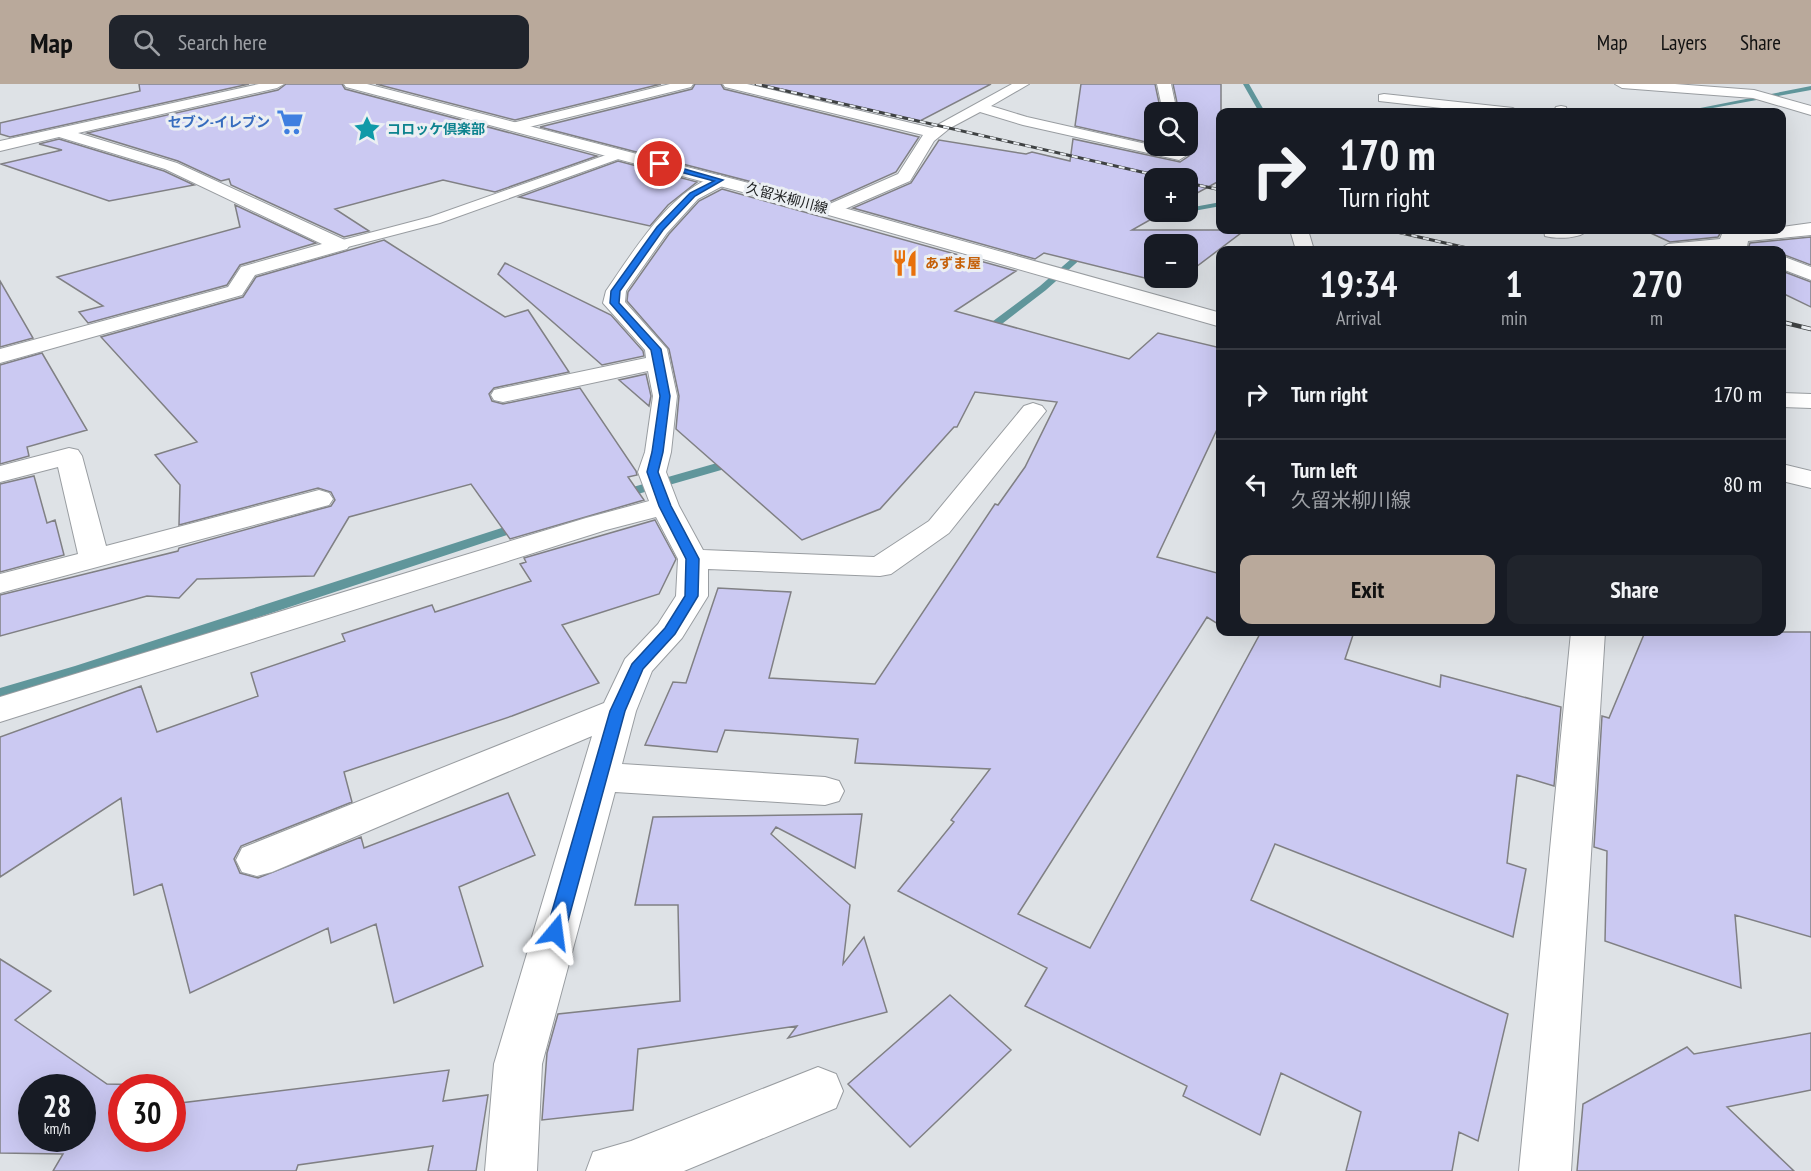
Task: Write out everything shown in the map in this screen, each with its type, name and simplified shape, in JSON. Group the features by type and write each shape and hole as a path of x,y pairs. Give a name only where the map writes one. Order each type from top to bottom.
{"street":[{"path":"0,146 277,84"},
{"name":"久留米柳川線","path":"351,84 831,210 1216,319"},
{"path":"517,126 686,84"},
{"path":"730,84 935,133"},
{"path":"831,210 904,177 928,138 1022,84"},
{"path":"1164,84 1168,102"},
{"path":"1376,108 1394,84"},
{"path":"1622,84 1758,89 1788,104 1811,111"},
{"path":"1384,98 1476,108"},
{"path":"1772,108 1811,101"},
{"path":"980,107 1023,121 1144,147"},
{"path":"58,132 171,166 340,245"},
{"path":"511,1171 518,1064 618,711 637,667 670,631 692,596 693,559 665,506 652,472 658,452 665,396 656,349 614,303 616,291 660,229 684,203 692,195 720,180"},
{"path":"1717,246 1742,244 1811,229"},
{"path":"1718,234 1742,244"},
{"path":"0,356 235,291 248,271 340,245"},
{"path":"1786,264 1811,274"},
{"path":"503,395 658,362"},
{"path":"1786,400 1811,401"},
{"path":"693,559 880,567 939,527 1033,411"},
{"path":"0,474 69,456 94,559"},
{"path":"1786,473 1811,480"},
{"path":"0,584 319,499"},
{"path":"0,710 596,524 665,506"},
{"path":"1545,1171 1588,636"},
{"path":"257,860 618,711"},
{"path":"599,777 825,791"},
{"path":"612,1171 632,1167 818,1091"}],"lane":[{"path":"340,245 435,220 620,154"}],"building":[{"path":"139,84 249,84 10,137 0,134 0,123 140,91"},
{"path":"286,84 342,84 345,89 597,156 495,192 443,180 335,209 369,231 344,237 231,185 229,179 221,181 178,161 87,133 278,90"},
{"path":"376,84 661,84 515,120"},
{"path":"695,84 721,84 724,89 919,137 896,172 829,202 540,127 692,89"},
{"path":"757,84 991,84 918,122"},
{"path":"1081,84 1155,84 1159,102 1144,102 1144,142 1075,126"},
{"path":"1173,84 1221,84 1221,108 1216,108 1216,183 1198,193 1198,168 1144,168 1144,222 1146,222 1132,230 1216,230 1216,234 1240,234 1224,246 1216,246 1216,252 1198,265 1198,234 1144,234 1144,278 1044,253 1035,259 853,208 911,183 939,140 1026,154 1032,152 1070,161 1073,139 1180,162 1189,156 1198,156 1198,102 1177,102"},
{"path":"59,139 164,171 194,185 109,201 1,164 62,150 39,144"},
{"path":"618,161 697,182 668,205 650,226 519,197"},
{"path":"722,189 1016,271 955,311 1129,359 1158,333 1216,347 1216,432 1157,557 1216,573 1216,623 1207,617 1018,914 1090,948 1259,636 1353,636 1345,659 1440,687 1441,675 1561,707 1554,786 1517,775 1507,863 1526,869 1513,937 1275,844 1251,900 1508,1014 1478,1141 1459,1132 1452,1171 1346,1171 1361,1112 1281,1073 1260,1135 1183,1096 1187,1086 1025,1006 1047,968 898,891 954,822 951,820 990,769 855,763 858,739 725,730 717,752 645,745 673,682 686,683 718,588 791,592 769,678 875,684 995,504 998,505 1025,467 1057,402 975,392 957,427 954,427 880,509 802,540 676,429 679,396 669,349 627,301 628,292 669,234 699,201"},
{"path":"235,205 316,243 240,265 227,285 88,323 79,312 103,306 57,277 240,227"},
{"path":"1653,234 1720,234 1718,237 1670,242"},
{"path":"1811,237 1811,265 1786,256 1786,246 1749,246 1750,243"},
{"path":"384,240 505,317 528,310 569,372 494,388 489,394 492,401 503,404 580,388 636,471 637,475 628,477 644,500 510,539 471,484 349,517 314,576 197,579 179,598 147,596 0,636 0,595 178,551 179,548 331,506 335,500 331,492 318,488 179,525 180,485 155,455 197,442 101,337 243,297 256,277"},
{"path":"505,263 611,315 643,351 644,356 602,365 498,274"},
{"path":"1786,273 1811,282 1811,307 1786,295"},
{"path":"0,281 33,338 0,347"},
{"path":"42,353 87,430 27,447 29,456 0,464 0,365"},
{"path":"646,374 651,396 649,406 619,380"},
{"path":"34,476 47,523 55,520 64,555 0,572 0,484"},
{"path":"655,520 676,559 659,594 562,625 599,683 512,716 344,772 352,802 241,846 234,859 240,873 258,878 361,837 364,848 508,793 535,855 459,887 483,966 394,1003 376,924 331,943 328,928 190,993 162,884 134,895 121,798 0,877 0,737 141,686 157,732 258,696 251,673 345,641 342,634 432,605 435,612 531,581 520,564 526,562 524,558"},
{"path":"1786,632 1811,632 1811,937 1735,915 1741,988 1605,941 1607,851 1594,847 1602,716 1609,718 1643,636 1786,636"},
{"path":"862,814 855,868 776,827 771,834 850,905 843,964 864,937 887,1012 788,1038 797,1026 638,1049 633,1110 542,1120 547,1053 558,1014 680,1001 678,905 635,905 653,817"},
{"path":"0,959 51,991 15,1020 93,1074 18,1074 18,1152 96,1152 96,1076 108,1084 108,1152 186,1152 186,1102 449,1070 443,1101 488,1095 476,1171 428,1171 433,1146 298,1165 296,1171 53,1171 63,1154 0,1153"},
{"path":"950,995 1011,1050 910,1147 848,1084"},
{"path":"1811,1033 1811,1090 1727,1107 1794,1171 1577,1171 1583,1104 1687,1047 1694,1054"}],"waterway":[{"path":"1246,84 1260,108"},
{"path":"1704,108 1811,88"},
{"path":"1198,208 1216,205"},
{"path":"1138,220 1144,219"},
{"path":"981,335 1043,288 1089,248"},
{"path":"617,496 738,461"},
{"path":"0,693 81,670 523,525"}],"railway":[{"path":"756,84 1144,173"},
{"path":"1198,185 1216,189"},
{"path":"1406,234 1458,246"},
{"path":"1786,323 1811,329"}],"place":[{"name":"セブン-イレブン","path":"290,122"},
{"name":"コロッケ倶楽部","path":"367,129"},
{"name":"あずま屋","path":"905,263"}],"route":[{"path":"555,932 618,711 637,667 670,631 692,596 693,559 665,506 652,472 658,452 665,396 656,349 614,303 616,291 660,229 692,195 720,180 660,164"}]}
